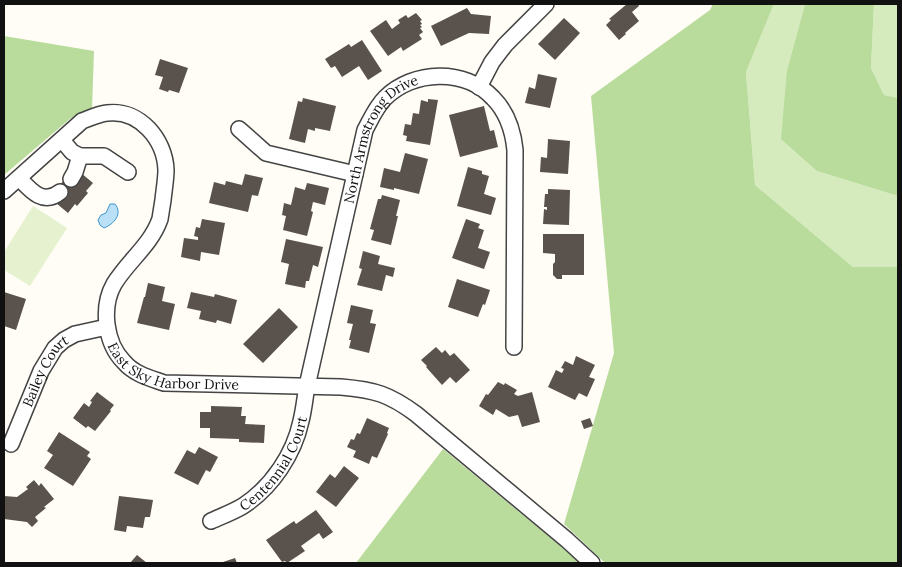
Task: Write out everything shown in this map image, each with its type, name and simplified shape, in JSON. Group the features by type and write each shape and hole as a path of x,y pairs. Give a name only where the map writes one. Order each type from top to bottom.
{"street":[{"path":"479,87 492,62 505,45 546,4"},
{"name":"North Armstrong Drive","path":"307,386 365,130 380,104 395,90 416,80 432,76 462,79 479,87 493,98 508,120 513,137 514,150 514,347"},
{"name":"East Sky Harbor Drive","path":"4,191 82,121 95,115 109,112 137,119 157,139 163,153 166,170 160,218 145,247 124,270 108,298 106,312 107,327 113,346 123,362 134,371 164,383 341,386 378,392 402,404 567,540 592,563"},
{"path":"239,129 266,153 355,174"},
{"path":"62,140 72,152 80,156 104,156 128,172"},
{"path":"71,179 80,156"},
{"path":"19,178 32,193 40,196 47,198 55,196 60,192"},
{"name":"Bailey Court","path":"11,444 41,372 55,348 75,334 107,327"},
{"name":"Centennial Court","path":"211,521 242,506 257,495 269,484 280,469 293,446 301,422 307,386"}],"green space":[{"path":"713,4 774,4 746,72 755,185 853,267 898,267 898,563 605,563 564,524 614,353 591,96 710,10"},
{"path":"774,4 805,4 787,70 817,171 898,196 898,267 853,267 755,185 746,72"},
{"path":"805,4 874,4 871,68 884,95 898,98 898,196 817,171 781,139 787,70"},
{"path":"874,4 898,4 898,98 884,95 871,68"},
{"path":"4,36 94,51 92,109 71,118 4,175"},
{"path":"33,206 67,228 30,286 4,270 4,252"},
{"path":"443,449 576,559 580,563 356,563"}],"water":[{"path":"110,204 115,204 118,215 111,224 104,228 98,220 101,215 106,213"}],"building":[{"path":"627,4 638,4 639,6 632,12 639,21 619,40 606,25 611,20 609,19"},
{"path":"467,8 471,14 491,16 489,34 469,33 441,46 431,26"},
{"path":"416,13 422,20 420,25 422,27 420,28 423,32 419,35 422,39 403,51 401,47 388,56 370,31 386,20 392,29 400,23 398,20 406,15 408,18"},
{"path":"564,18 580,33 555,60 538,44"},
{"path":"362,40 382,71 368,80 359,66 342,77 335,66 331,68 325,59 349,44 351,47"},
{"path":"160,59 188,68 179,93 159,89 163,77 155,75"},
{"path":"538,74 557,78 550,108 525,103 529,87 535,89"},
{"path":"303,98 336,106 330,131 315,128 315,131 308,129 305,143 289,139 298,101 302,102"},
{"path":"428,99 438,100 430,145 406,141 407,136 403,135 405,124 411,125 413,113 419,114 421,100 428,102"},
{"path":"484,106 490,131 494,130 498,147 460,157 449,115"},
{"path":"548,139 570,141 568,174 540,172 541,157 547,158"},
{"path":"405,153 428,159 419,194 380,187 384,168 400,172"},
{"path":"468,167 482,171 482,174 489,176 484,194 496,198 491,215 457,206"},
{"path":"81,173 93,183 86,191 88,193 68,213 56,203 57,189 67,176"},
{"path":"245,174 263,178 258,196 252,195 248,212 209,203 214,182 225,185 226,181 242,185"},
{"path":"307,183 329,188 325,205 313,202 311,211 313,212 307,236 283,230 286,216 282,215 284,203 291,205 295,187 305,190"},
{"path":"548,189 570,190 569,225 543,224 544,209 547,210 547,207 544,207 545,194 548,194"},
{"path":"382,195 400,200 391,245 371,240 374,230 370,229 378,199 381,199"},
{"path":"202,219 225,223 219,255 201,252 200,261 181,257 184,238 198,240 198,237 194,236 196,227 200,228"},
{"path":"466,219 480,224 478,228 484,230 478,248 490,252 484,269 452,258"},
{"path":"543,234 584,234 584,275 562,275 562,279 557,279 553,275 555,254 543,253"},
{"path":"286,239 323,247 318,267 313,265 305,288 285,284 289,264 281,262"},
{"path":"363,251 380,256 378,264 395,268 393,277 386,275 382,291 357,285 362,269 359,268"},
{"path":"457,279 490,290 485,305 483,304 478,317 448,307"},
{"path":"148,283 165,287 162,301 175,304 169,330 137,323"},
{"path":"4,292 26,299 16,330 4,326"},
{"path":"191,292 214,297 215,294 237,300 231,324 217,320 216,323 199,319 201,311 187,308"},
{"path":"351,305 373,310 370,323 376,324 369,353 349,348 353,324 347,323"},
{"path":"279,308 298,327 263,363 243,344"},
{"path":"436,347 442,353 445,350 450,356 454,353 470,370 456,383 450,377 442,385 421,360"},
{"path":"576,356 595,365 589,377 595,379 587,397 579,393 575,400 548,387 556,370 562,373 564,369 561,368 565,361 573,365"},
{"path":"498,382 504,385 505,383 517,390 514,394 518,396 532,392 540,422 522,427 518,415 509,417 496,409 493,415 479,406 486,394 488,395"},
{"path":"97,392 114,405 95,431 88,426 86,428 73,418 84,403 89,407 92,402 90,401"},
{"path":"211,406 242,407 241,416 246,416 245,424 265,425 264,443 239,442 239,439 210,438 210,428 200,428 200,412 211,412"},
{"path":"367,418 389,428 377,458 372,456 369,464 353,457 356,451 347,447 351,439 354,440 357,433 360,434"},
{"path":"590,418 593,426 584,429 581,421"},
{"path":"59,432 90,452 87,456 91,459 73,486 44,468 53,455 47,451"},
{"path":"199,447 218,457 210,472 206,470 198,485 174,473 187,450 195,454"},
{"path":"344,466 359,478 336,507 316,492 330,474 335,478"},
{"path":"34,480 39,486 41,483 54,499 35,517 38,521 32,527 27,522 4,519 4,496 17,497 28,489 26,487"},
{"path":"119,496 153,500 150,517 145,517 143,528 127,526 126,532 114,530"},
{"path":"316,510 333,532 323,539 319,533 301,546 305,551 287,563 285,561 282,562 266,540 294,521 296,524"},
{"path":"137,555 147,563 130,563"},
{"path":"235,558 237,563 220,563"}]}
